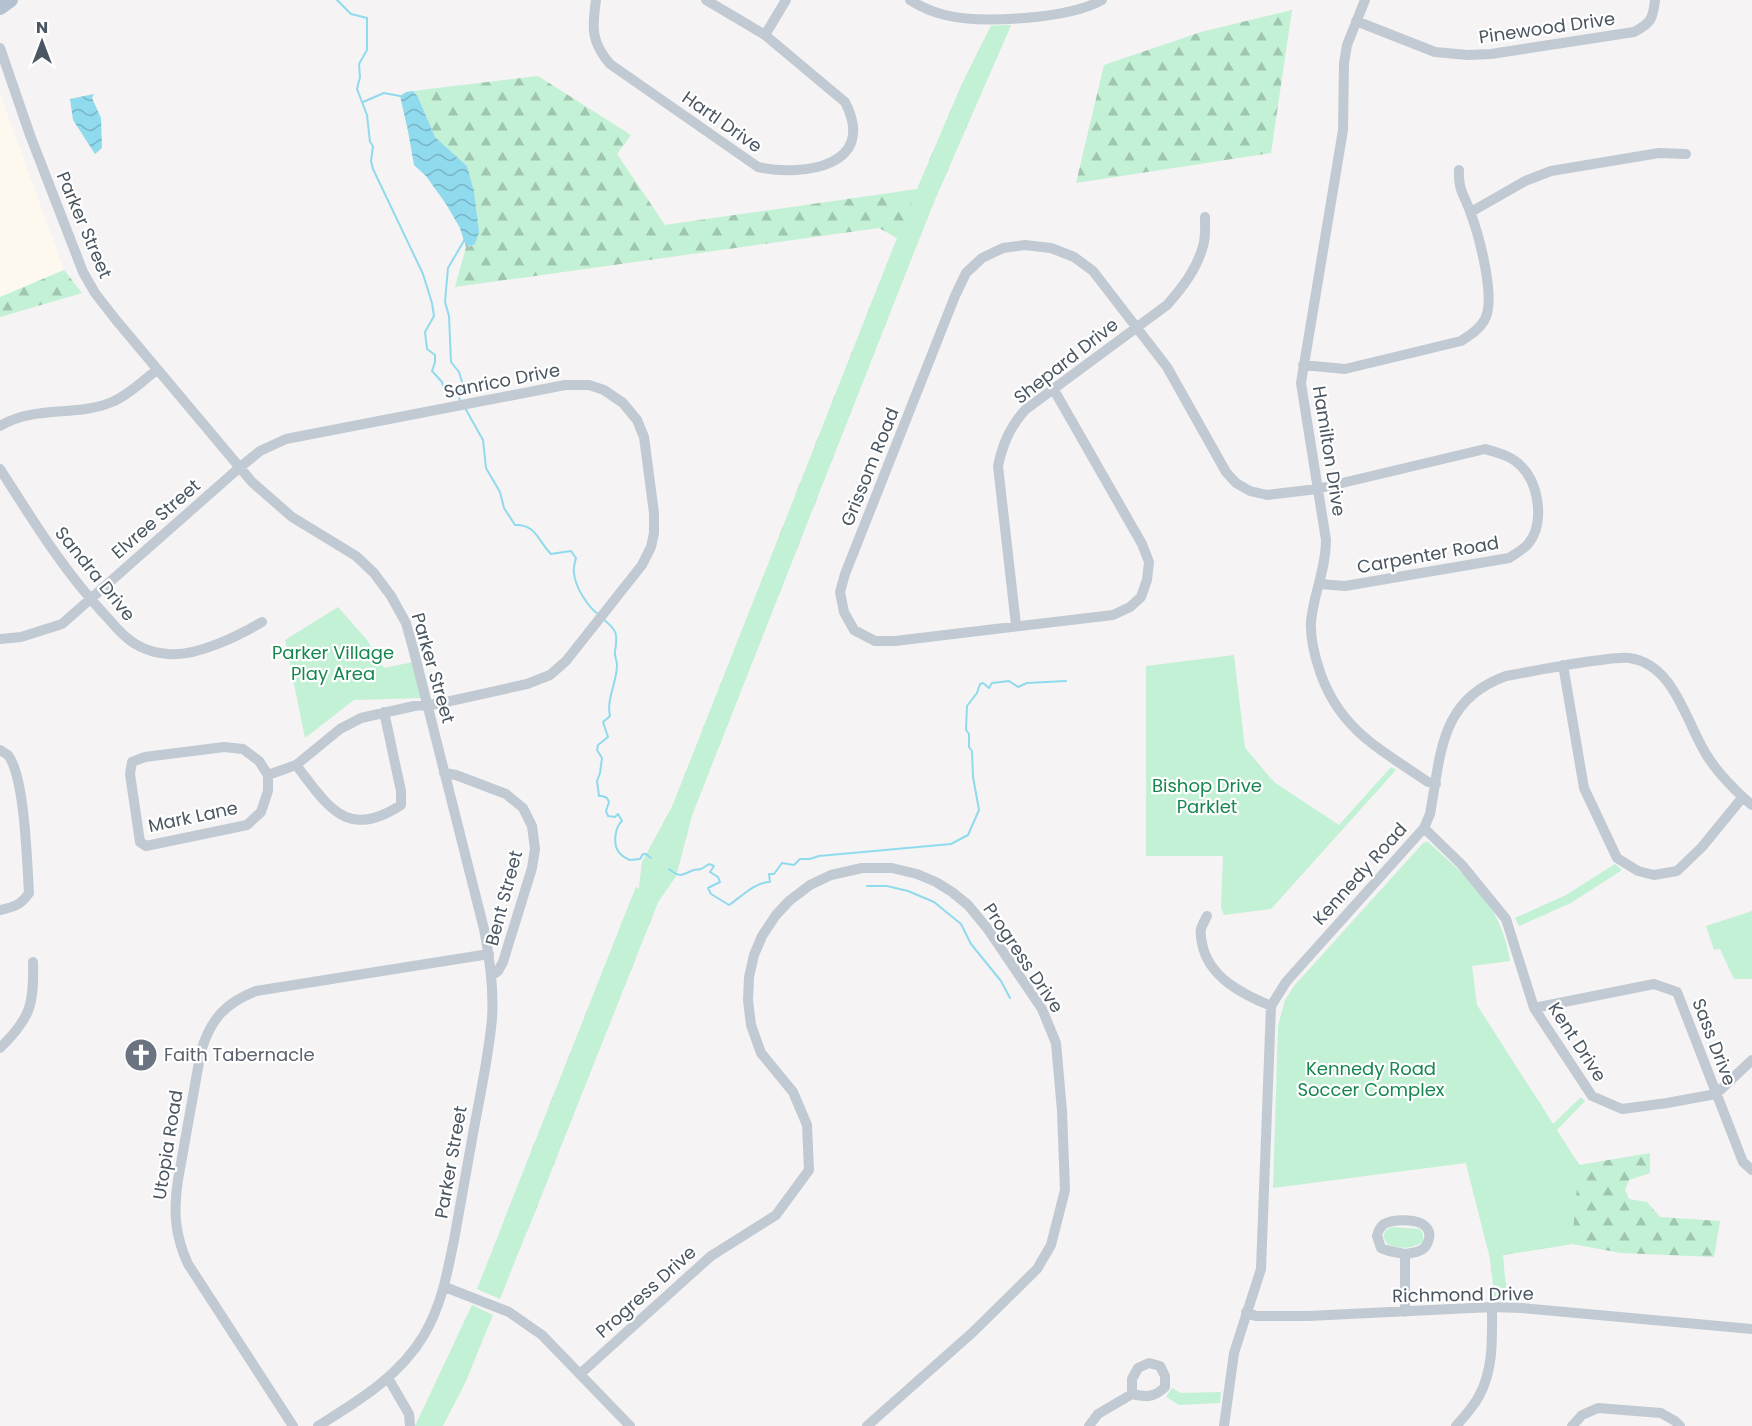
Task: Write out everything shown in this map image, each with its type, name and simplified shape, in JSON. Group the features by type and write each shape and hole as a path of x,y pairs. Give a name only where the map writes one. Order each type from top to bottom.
{"main road":[{"path":"0,8 11,0"}],"street":[{"name":"Hartl Drive","path":"596,0 593,22 594,37 598,51 610,64 758,167 794,170 836,162 849,148 853,134 852,117 845,102 765,36 706,0"},
{"path":"765,36 786,0"},
{"path":"910,0 930,5 946,15 972,18 1045,16 1076,11 1102,0"},
{"name":"Hamilton Drive","path":"1365,0 1347,45 1344,63 1343,130 1301,383 1326,548 1311,622 1313,646 1328,693 1342,716 1360,735 1428,782 1436,784"},
{"name":"Pinewood Drive","path":"1356,21 1435,52 1479,55 1634,32 1648,25 1654,13 1655,0"},
{"name":"Parker Street","path":"0,48 30,135 83,272 95,293 239,468 270,500 356,556 374,573 392,596 406,623 428,704 489,954 492,975 492,1019 488,1048 445,1287 439,1306 423,1336 388,1378 357,1402 318,1426"},
{"path":"1471,212 1525,181 1551,171 1659,153 1686,154"},
{"path":"1303,365 1345,369 1461,341 1475,332 1485,319 1488,309 1488,292 1485,266 1471,212 1458,185 1459,170"},
{"name":"Shepard Drive","path":"1016,625 998,466 1002,447 1012,426 1025,410 1167,304 1183,287 1203,245 1205,217"},
{"name":"Grissom Road","path":"1054,390 1142,544 1149,562 1147,580 1141,597 1130,608 1113,615 895,641 875,641 854,630 844,612 840,592 845,574 950,307 966,273 982,258 1003,248 1025,245 1051,248 1074,257 1093,271 1167,367 1226,472 1236,483 1268,495 1317,489"},
{"path":"0,426 18,417 94,407 112,402 157,370"},
{"name":"Sanrico Drive","path":"239,468 260,451 286,439 565,385 589,385 604,390 623,403 637,420 644,436 648,456 654,513 651,547 642,565 566,661 550,675 526,684 361,718 340,729 296,765"},
{"name":"Carpenter Road","path":"1317,489 1485,449 1505,454 1522,466 1534,484 1539,522 1528,544 1509,558 1345,586 1320,584"},
{"name":"Elvree Street","path":"0,639 21,637 62,624 239,468"},
{"name":"Sandra Drive","path":"0,469 42,535 90,599 126,638 146,650 169,654 191,652 240,635 262,622"},
{"name":"Kennedy Road","path":"1224,1426 1234,1353 1261,1269 1271,1006 1286,981 1424,828 1430,814 1448,727 1460,706 1492,681 1506,676 1563,665 1627,658 1645,662 1661,672 1707,756 1742,798 1752,805"},
{"path":"1563,665 1584,788 1617,858 1638,871 1654,875 1677,871 1702,848 1742,798"},
{"path":"268,775 296,765 326,804 343,817 367,820 384,816 401,806 401,791 384,712"},
{"name":"Mark Lane","path":"224,747 243,749 259,761 268,775 268,791 261,812 247,825 146,846 140,842 130,774 132,762 145,757 224,747"},
{"path":"0,750 8,755 22,799 29,893 23,902 15,907 0,910"},
{"name":"Bent Street","path":"444,773 456,775 512,798 523,808 534,833 535,849 532,868 503,962 498,971 492,975"},
{"name":"Kent Drive","path":"1424,828 1462,865 1506,919 1534,1008 1592,1096 1622,1109 1716,1094"},
{"name":"Progress Drive","path":"580,1374 711,1256 776,1215 809,1170 807,1125 793,1092 761,1053 751,1024 748,1000 749,977 754,955 762,936 776,915 789,901 810,885 831,875 862,868 892,868 917,874 936,882 968,905 987,928 1041,1009 1056,1043 1062,1111 1065,1190 1051,1245 1037,1269 972,1333 867,1426"},
{"path":"1207,916 1200,931 1202,946 1208,961 1219,976 1232,986 1271,1006"},
{"name":"Utopia Road","path":"293,1426 188,1264 177,1235 175,1200 177,1180 206,1035 225,1008 239,998 256,991 489,954"},
{"path":"0,1048 22,1025 32,1004 33,962"},
{"name":"Sass Drive","path":"1534,1008 1654,984 1677,992 1743,1162 1752,1170"},
{"path":"1716,1094 1752,1060"},
{"path":"1406,1221 1420,1222 1426,1227 1429,1236 1426,1247 1421,1251 1405,1254 1381,1248 1377,1236 1382,1226 1387,1223 1406,1221"},
{"path":"1405,1254 1406,1312"},
{"path":"445,1287 509,1312 542,1335 630,1426"},
{"path":"1456,1426 1479,1396 1489,1371 1492,1349 1492,1308"},
{"name":"Richmond Drive","path":"1246,1312 1256,1316 1267,1316 1492,1308 1563,1311 1752,1329"},
{"path":"388,1378 409,1414 410,1426"},
{"path":"1089,1426 1098,1414 1132,1394"},
{"path":"1572,1426 1582,1415 1598,1408 1661,1413 1680,1426"}],"shaded area":[{"path":"0,94 64,270 0,297"}],"green space":[{"path":"1292,10 1271,153 1076,183 1104,65 1201,32"},
{"path":"1011,25 933,204 692,815 676,876 658,902 527,1232 504,1220 636,887 639,889 642,862 672,807 897,238 879,228 455,287 466,247 471,246 477,214 474,191 467,166 435,137 418,97 413,91 538,76 631,135 617,154 665,225 917,189 961,86 991,26"},
{"path":"1011,25 933,204 692,815 676,876 658,902 500,1299 477,1289 636,887 639,889 642,862 672,807 909,209 961,86 991,26"},
{"path":"64,270 82,293 0,317 0,297"},
{"name":"Parker Village Play Area","path":"338,607 367,640 384,668 413,662 422,698 354,700 305,738 285,640"},
{"name":"Bishop Drive Parklet","path":"1234,655 1245,748 1274,782 1339,825 1391,767 1396,770 1271,909 1224,915 1221,907 1223,856 1146,856 1146,666"},
{"name":"Kennedy Road Soccer Complex","path":"1424,842 1428,842 1443,855 1481,894 1499,923 1506,941 1510,961 1472,966 1477,1005 1553,1124 1581,1097 1585,1101 1557,1130 1579,1165 1572,1244 1502,1255 1507,1301 1495,1301 1490,1258 1466,1163 1273,1188 1278,1026 1285,1000 1294,986"},
{"path":"1615,864 1622,870 1571,903 1519,926 1515,918 1566,895"},
{"path":"1752,911 1752,979 1734,979 1720,949 1714,950 1706,926"},
{"path":"1532,1091 1579,1165 1650,1153 1650,1173 1629,1180 1625,1190 1629,1199 1647,1202 1660,1217 1720,1221 1714,1257 1621,1253 1572,1244 1503,1255 1507,1301 1495,1301 1490,1258 1466,1163"},
{"path":"1392,1227 1420,1229 1423,1241 1407,1248 1388,1245 1383,1237 1386,1230"},
{"path":"472,1305 493,1315 466,1381 443,1426 415,1426"},
{"path":"1172,1388 1181,1393 1221,1392 1220,1403 1179,1405 1166,1397"}],"water":[{"path":"413,91 418,97 435,137 467,166 474,191 479,232 475,244 466,247 460,228 446,204 426,176 414,165 400,96"},
{"path":"94,94 92,98 101,118 102,148 95,154 73,120 70,99"}],"waterway":[{"path":"337,0 351,14 367,18 367,50 359,64 360,77 357,89 367,115 370,142 373,146 371,161 423,274 432,303 434,316 425,332 427,349 435,355 432,371 442,382 444,390 451,389 458,392 460,401"},
{"path":"363,102 384,93 400,96"},
{"path":"458,392 464,388 459,372 451,362 449,316 445,302 448,268 465,239"},
{"path":"465,408 483,440 486,468 500,492 504,508 515,525 522,525 532,530 551,554 571,551 576,558 574,571 579,590 599,615"},
{"path":"603,619 615,633 617,665 609,704 610,716 603,722 608,737 598,745 597,750 602,758 597,781 599,796 607,798 609,802 606,811 608,816 615,817 618,814 622,821 616,835 616,848 619,853 630,860 640,859 643,854 651,858"},
{"path":"669,869 680,875 701,869 709,864 714,866 710,872 718,877 720,882 708,888 711,894 729,905 754,887 770,882 769,874 774,874 782,863 794,865 800,859 819,856 951,844 968,835 979,810 973,777 972,751 966,730 967,706 977,693 980,684 983,683 989,688 992,683 1009,681 1018,687 1027,683 1066,681"},
{"path":"867,886 887,886 908,891 934,902 961,924 971,944 1001,981 1010,998"}],"place":[{"name":"Faith Tabernacle","path":"141,1055"}]}
